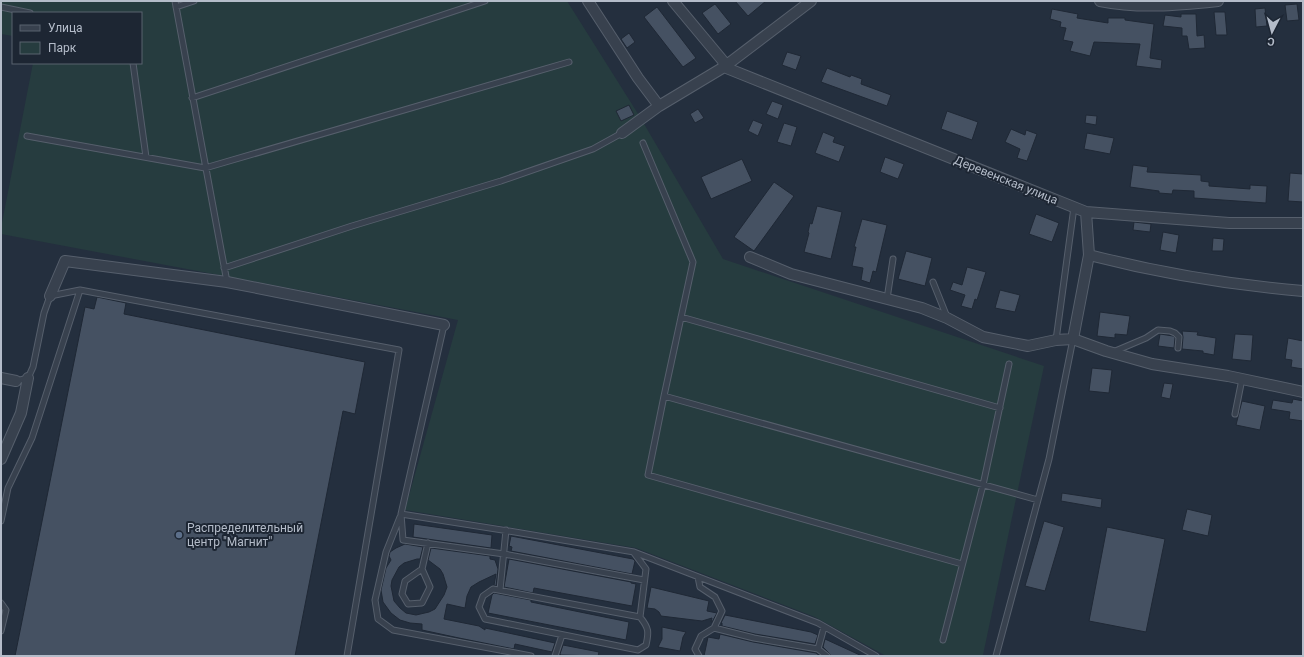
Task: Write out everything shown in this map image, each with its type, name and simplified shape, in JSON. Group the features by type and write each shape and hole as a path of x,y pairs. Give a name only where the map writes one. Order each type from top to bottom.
{"street":[{"path":"588,1 638,78 659,106"},
{"path":"673,1 723,60 724,67"},
{"path":"622,133 659,106 724,67 811,1"},
{"path":"1100,1 1139,6 1165,6 1218,1"},
{"name":"Деревенская улица","path":"724,67 1086,212 1229,223 1303,223"},
{"path":"1073,339 1089,254 1086,212"},
{"path":"1089,254 1134,266 1185,276 1261,288 1303,291"},
{"path":"750,257 791,274 922,308 947,318 983,337 1028,346 1056,340 1073,339 1112,353 1152,364 1242,379 1303,392"},
{"path":"55,295 65,262 227,282 444,325"},
{"path":"1,378 16,381"},
{"path":"1,459 21,413 28,378"}],"lane":[{"path":"175,1 227,282"},
{"path":"176,7 194,1"},
{"path":"192,98 485,1"},
{"path":"1,7 25,12"},
{"path":"27,136 205,168 569,62"},
{"path":"133,64 146,157"},
{"path":"224,268 352,226 501,181 593,149 622,133"},
{"path":"643,142 693,262 648,475 962,564"},
{"path":"1056,340 1074,207"},
{"path":"887,299 893,259"},
{"path":"933,282 947,318"},
{"path":"1,521 8,488 32,438 80,290"},
{"path":"16,381 28,378 33,367 44,313 55,295 80,290 398,350 346,656"},
{"path":"681,317 1000,408"},
{"path":"444,325 401,514 386,552 375,600 378,619 393,630 531,656"},
{"path":"1112,353 1146,338 1158,330 1175,333 1179,337 1178,348"},
{"path":"996,656 1049,459 1073,339"},
{"path":"942,640 983,485 1009,364"},
{"path":"1235,414 1242,379"},
{"path":"664,396 1038,500"},
{"path":"401,514 634,552 818,623 876,656"},
{"path":"401,514 403,540 504,554 644,580"},
{"path":"500,590 506,530"},
{"path":"422,569 405,581 402,594 408,604 422,603 430,587 422,569 428,543"},
{"path":"634,552 646,568 640,617"},
{"path":"698,577 700,586 715,597 722,611 714,628 701,636 695,649 699,656"},
{"path":"493,588 500,590 640,617 647,626 648,635 646,645 638,650 485,619 479,607 483,596 493,588"},
{"path":"1,603 6,610 1,631"},
{"path":"818,649 824,627"},
{"path":"714,628 754,638 818,649 827,656"},
{"path":"555,656 562,635"}],"green space":[{"path":"1,1 567,1 640,117 723,259 1044,366 983,655 886,656 815,617 636,548 405,510 458,320 1,234 33,64 142,64 142,12 12,12 12,36 1,34"}],"building":[{"path":"735,1 766,1 748,16"},
{"path":"715,4 731,24 718,34 702,13"},
{"path":"1297,4 1299,20 1287,21 1285,5"},
{"path":"657,7 696,58 683,67 644,17"},
{"path":"1265,8 1267,26 1256,27 1255,9"},
{"path":"1052,9 1078,14 1077,18 1108,23 1108,18 1125,18 1125,20 1154,24 1150,58 1162,60 1161,69 1136,66 1140,44 1094,42 1090,56 1070,51 1073,42 1063,40 1066,28 1060,27 1061,22 1050,19"},
{"path":"1214,12 1225,12 1227,35 1216,35"},
{"path":"1181,14 1196,14 1197,36 1204,35 1205,48 1189,49 1187,36 1182,36 1182,28 1163,26 1165,15 1181,17"},
{"path":"629,33 635,42 627,48 621,39"},
{"path":"787,52 801,56 796,70 782,65"},
{"path":"827,68 850,77 851,75 862,79 861,84 891,95 887,106 821,82"},
{"path":"772,101 783,105 778,119 766,114"},
{"path":"629,105 634,115 621,121 616,111"},
{"path":"698,109 704,118 695,123 690,114"},
{"path":"947,111 978,122 972,140 941,129"},
{"path":"1086,115 1097,116 1096,125 1085,123"},
{"path":"753,120 763,124 758,136 748,131"},
{"path":"784,123 797,127 791,146 777,142"},
{"path":"1011,129 1025,135 1026,130 1037,134 1027,161 1017,158 1020,149 1005,142"},
{"path":"823,132 835,137 833,142 845,146 839,162 815,153"},
{"path":"1087,133 1114,138 1110,154 1084,149"},
{"path":"885,157 904,164 898,179 880,172"},
{"path":"742,159 752,181 711,199 701,177"},
{"path":"1133,165 1148,167 1147,172 1201,175 1201,181 1209,182 1209,186 1250,189 1250,185 1267,186 1266,203 1194,198 1194,191 1173,190 1172,194 1130,187"},
{"path":"1290,173 1303,174 1303,202 1288,201"},
{"path":"774,182 794,196 754,251 734,237"},
{"path":"817,206 842,212 831,259 804,252 810,223 812,224"},
{"path":"1036,214 1059,223 1052,242 1029,234"},
{"path":"862,219 887,225 876,272 873,271 870,283 861,280 863,268 852,266 856,247 854,247"},
{"path":"1134,222 1151,224 1150,232 1133,230"},
{"path":"1163,232 1179,235 1176,253 1160,250"},
{"path":"1213,238 1224,239 1223,251 1212,251"},
{"path":"906,251 932,258 925,286 898,279"},
{"path":"967,267 986,272 977,300 975,299 972,309 961,306 965,295 950,290 953,282 962,285"},
{"path":"1000,290 1020,295 1015,312 995,308"},
{"name":"Распределительный центр \"Магнит\"","path":"97,297 126,303 124,314 365,362 355,414 343,411 295,656 15,656 85,307 94,309"},
{"path":"1100,312 1130,316 1127,335 1115,334 1115,338 1097,336"},
{"path":"1182,331 1198,332 1197,335 1216,338 1214,355 1203,353 1203,351 1182,349"},
{"path":"1160,334 1173,336 1175,338 1174,348 1158,346"},
{"path":"1235,334 1253,335 1251,361 1232,359"},
{"path":"1288,338 1303,341 1303,369 1291,367 1292,360 1285,359"},
{"path":"1092,368 1112,370 1109,393 1089,391"},
{"path":"1164,383 1173,384 1170,399 1161,397"},
{"path":"1293,399 1303,401 1303,421 1289,419 1290,412 1271,409 1273,400 1292,403"},
{"path":"1242,401 1265,406 1260,430 1236,425"},
{"path":"1062,493 1102,499 1101,508 1061,501"},
{"path":"1187,509 1212,515 1208,536 1182,530"},
{"path":"1044,521 1064,527 1045,591 1025,586"},
{"path":"414,524 492,535 491,548 413,537"},
{"path":"1107,527 1165,539 1146,632 1089,621"},
{"path":"511,536 633,559 635,561 632,574 511,551 512,547 509,546"},
{"path":"405,544 423,547 420,559 404,563 399,567 392,580 391,586 394,601 406,613 416,615 429,612 435,609 444,595 447,587 443,574 440,569 428,560 431,548 490,556 490,559 495,560 498,569 496,586 494,585 496,574 471,587 467,596 465,608 447,604 444,619 479,626 485,630 485,628 555,643 552,652 515,644 514,649 459,638 422,630 422,624 400,620 391,613 383,602 381,590 386,568 391,560 389,556 390,552"},
{"path":"509,559 631,582 636,584 632,606 534,588 533,593 504,587"},
{"path":"651,587 709,601 707,611 717,613 712,622 712,618 702,621 661,616 655,609 647,608"},
{"path":"494,593 629,622 626,640 488,613 492,595"},
{"path":"725,615 811,632 818,635 815,644 755,634 722,626 721,623"},
{"path":"662,627 686,632 683,637 680,651 658,647 662,639"},
{"path":"720,634 753,642 816,653 820,656 704,656 708,637 719,639"},
{"path":"825,639 862,656 831,656 823,647"},
{"path":"563,645 599,652 598,656 561,655"}],"place":[{"name":"Распределительный центр \"Магнит\"","path":"179,535"}]}
